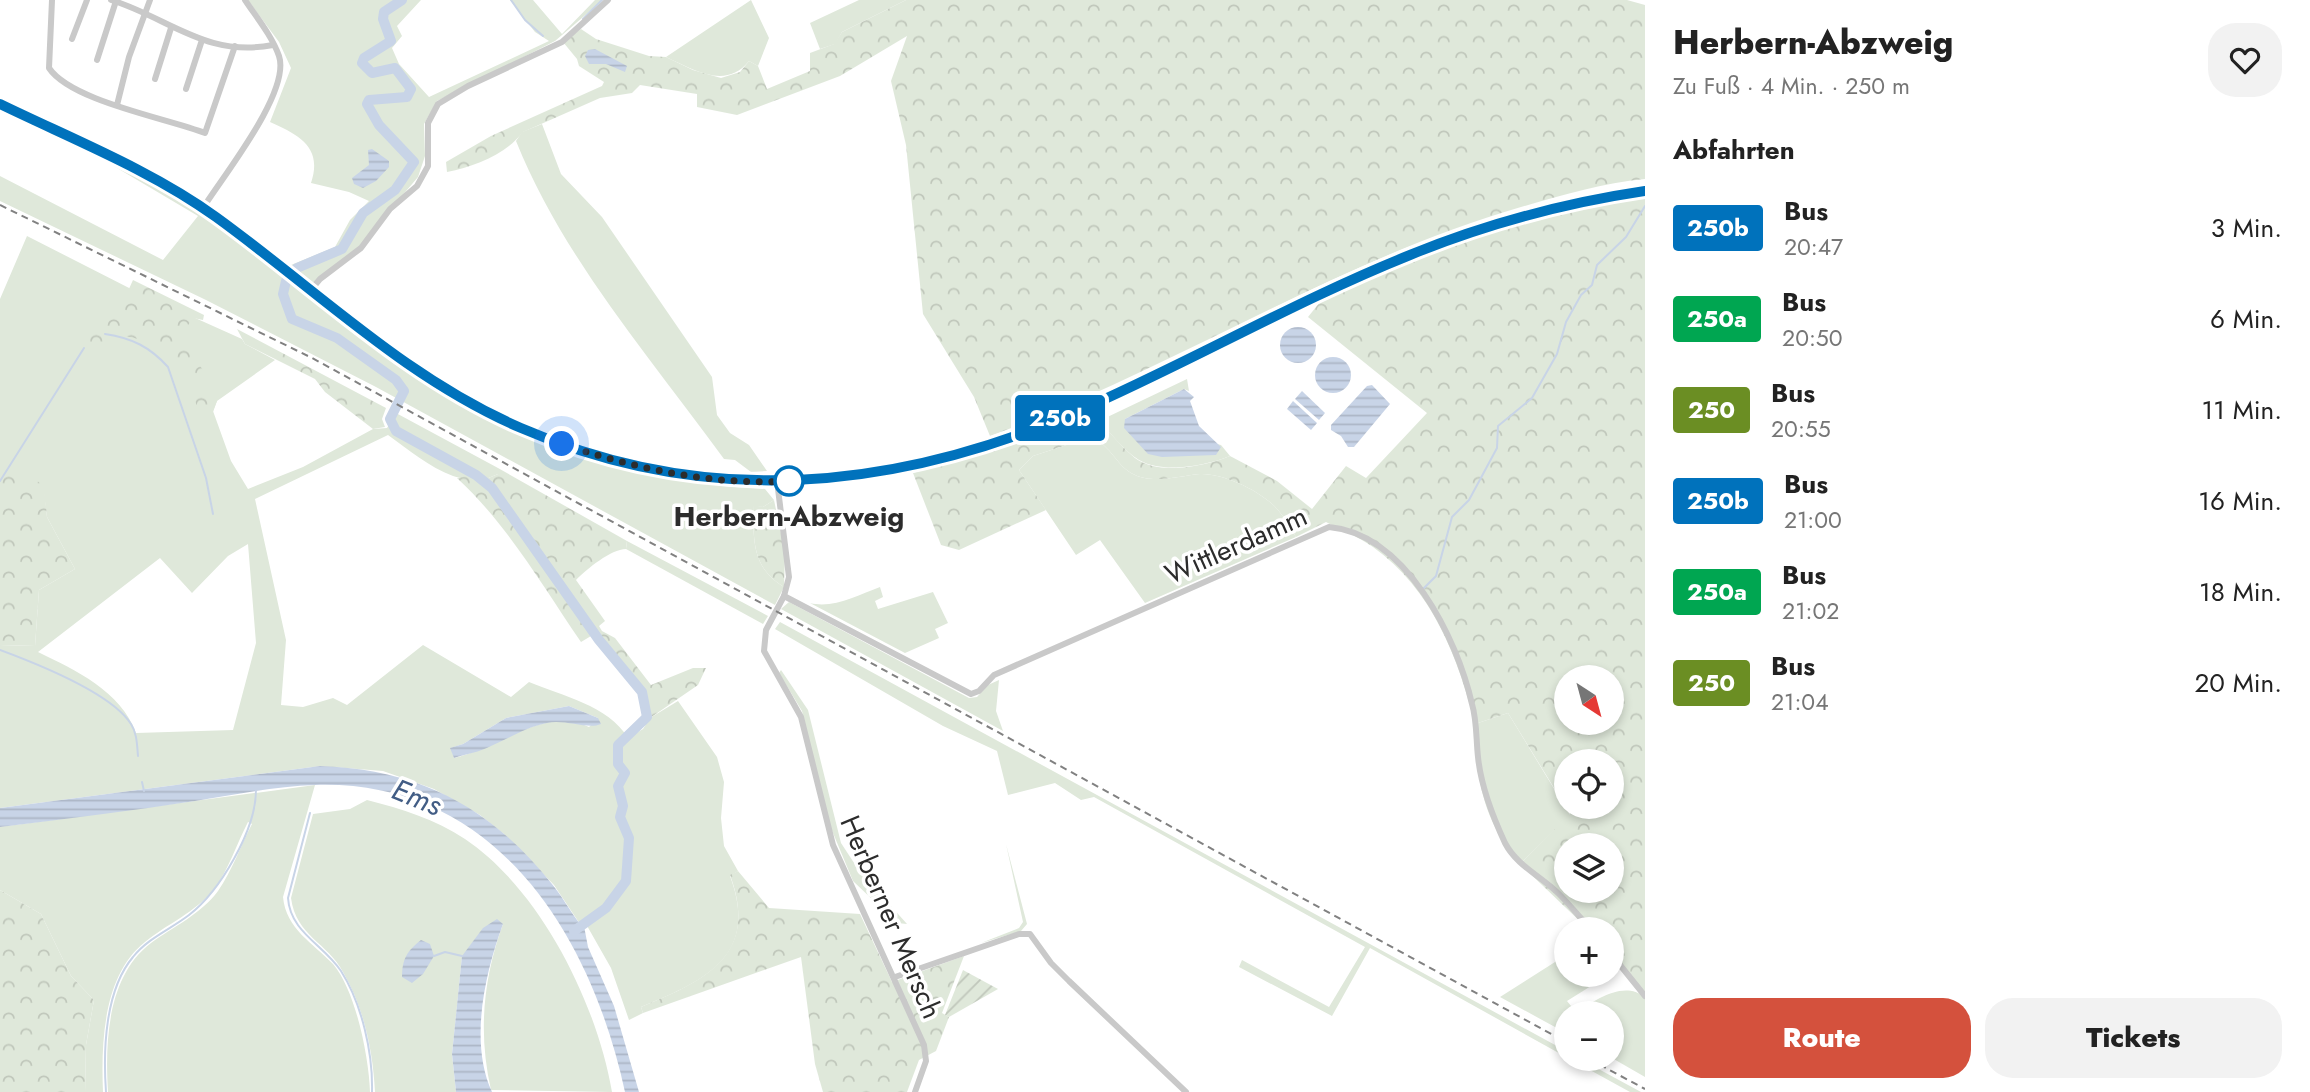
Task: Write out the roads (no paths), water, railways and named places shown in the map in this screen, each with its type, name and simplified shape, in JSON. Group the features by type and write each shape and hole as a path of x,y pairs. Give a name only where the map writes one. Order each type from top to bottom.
{"street":[{"path":"52,0 49,68 61,81 117,105 205,133 235,46"},
{"path":"72,39 87,0"},
{"path":"117,105 143,14 150,0"},
{"path":"203,208 242,151 278,86 279,57 245,0"},
{"path":"310,291 320,279 361,248 390,209 417,186 428,166 428,123 438,104 468,86 562,41 608,0"},
{"path":"97,60 114,1 202,40 235,46 273,45"},
{"path":"155,79 171,28"},
{"path":"186,89 202,40"},
{"path":"0,104 153,178 203,208 429,379 493,415 540,436 602,457 661,471 720,479 777,481 861,476 943,459 1047,424 1327,291 1441,242 1565,205 1645,191"},
{"name":"Herberner Mersch","path":"777,481 789,566 784,596 766,630 764,651 801,717 833,845 924,1045 926,1061 915,1092"},
{"name":"Wittlerdamm","path":"784,596 971,694 979,691 994,675 1329,527 1340,528 1393,558 1419,584 1430,601 1468,688 1473,707 1481,776 1490,810 1507,846 1520,863 1557,892 1580,917"},
{"path":"895,977 1018,934 1030,934 1069,982 1186,1092"},
{"path":"1624,970 1645,996"}],"water":[{"path":"595,49 627,66 625,72 606,64 589,64 585,56 588,50"},
{"path":"372,149 389,161 389,167 376,181 363,188 354,184 352,178 369,165 368,150"},
{"path":"1298,327 1311,332 1316,345 1311,358 1298,363 1285,358 1280,345 1285,332"},
{"path":"1333,357 1346,362 1351,375 1346,388 1333,393 1320,388 1315,375 1320,362"},
{"path":"1372,385 1390,404 1354,447 1348,447 1341,436 1331,430 1331,425 1367,386"},
{"path":"1184,389 1194,397 1190,401 1199,426 1221,447 1216,455 1162,457 1148,454 1124,428 1125,419"},
{"path":"1302,391 1325,413 1319,420 1295,399"},
{"path":"1293,401 1317,423 1311,430 1287,409"},
{"path":"569,706 598,718 601,724 590,726 547,723 482,750 454,758 450,748 463,744 506,718"},
{"name":"Ems","path":"320,766 389,775 450,797 478,814 529,857 584,926 588,947 614,1006 639,1092 625,1092 609,1033 588,977 560,924 525,877 484,838 435,808 379,790 315,785 0,827 0,808"},
{"path":"497,919 503,924 490,964 481,1030 481,1052 492,1092 456,1092 452,1054 462,956 483,928"},
{"path":"421,940 430,944 434,956 423,974 412,983 402,977 404,960"}],"waterway":[{"path":"402,0 384,12 383,19 391,41 364,58 362,63 372,73 395,68 411,89 407,97 369,100 367,104 379,125 414,162 395,190 363,213 342,249 297,268 286,281 283,294 292,319 337,338 396,380 404,391 390,419 396,431 476,475 492,488 599,640 642,692 647,717 618,745 618,764 625,773 618,786 623,806 620,817 629,838 626,881 606,908 574,931"},
{"path":"511,0 525,20 543,36"},
{"path":"583,19 602,0"},
{"path":"1423,589 1436,576 1452,517 1469,500 1497,448 1498,426 1532,398 1557,354 1566,322 1581,295 1592,285 1597,265 1626,237 1645,206"},
{"path":"105,334 140,345 168,367 206,478 213,514"},
{"path":"0,481 84,348"},
{"path":"0,650 71,680 107,701 131,724 136,735 138,756"},
{"path":"142,782 144,791"},
{"path":"106,1092 108,1021 111,1003 124,971 146,944 189,915 213,891 243,841 250,823 256,790"},
{"path":"310,813 288,898 290,910 301,929 341,971 355,998 371,1061 372,1092"},
{"path":"434,956 445,952 462,956"}],"railway":[{"path":"0,205 312,358 1554,1035"},
{"path":"1611,1071 1645,1089"}],"place":[{"name":"Herbern-Abzweig","path":"789,481"}]}
